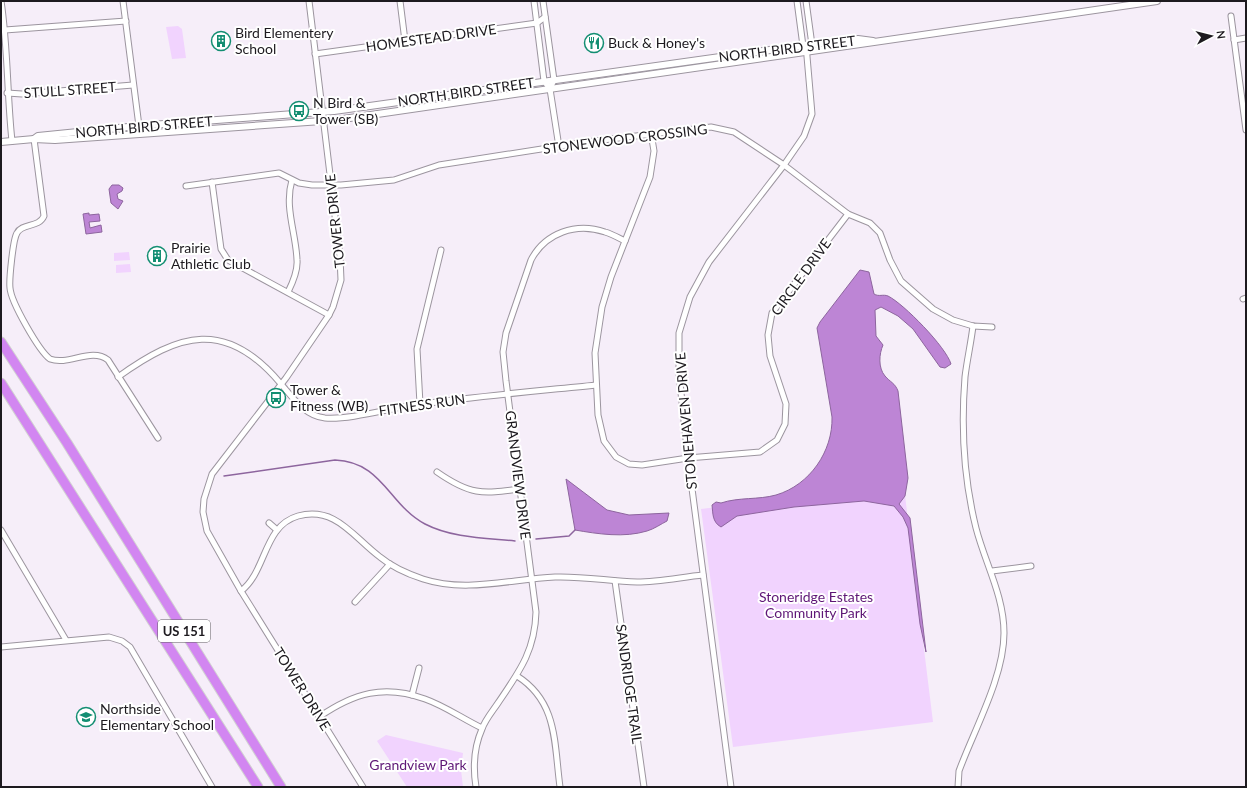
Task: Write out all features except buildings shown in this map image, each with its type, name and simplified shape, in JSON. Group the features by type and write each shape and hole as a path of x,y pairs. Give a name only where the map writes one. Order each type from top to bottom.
{"highway":[{"name":"US 151","path":"1,342 67,443 281,787"},
{"name":"US 151","path":"1,383 256,784"},
{"path":"231,706 267,755 288,787"}],"street":[{"path":"1,1 5,30 3,60 12,141"},
{"path":"123,1 140,134"},
{"name":"TOWER DRIVE","path":"309,1 341,269 338,291 329,315 281,384 212,474 204,499 203,517 207,531 241,591 363,787"},
{"path":"400,1 405,41"},
{"path":"534,1 544,81 550,89 559,147"},
{"path":"543,1 554,80 550,89"},
{"name":"STONEHAVEN DRIVE","path":"797,1 807,47"},
{"name":"STONEHAVEN DRIVE","path":"731,787 688,458 679,374 679,333 690,297 709,262 784,165 804,136 812,114 807,47 806,1"},
{"name":"NORTH BIRD STREET","path":"34,139 38,136 138,126 323,112 544,81 807,47 862,45 873,41 1157,1"},
{"path":"1231,16 1245,107 1246,130"},
{"name":"HOMESTEAD DRIVE","path":"315,54 537,23 545,17"},
{"path":"5,30 126,21"},
{"path":"1234,40 1246,38"},
{"name":"NORTH BIRD STREET","path":"1,142 34,139 55,140 324,121 550,89 807,47"},
{"name":"STULL STREET","path":"7,93 22,94 133,84"},
{"name":"STONEWOOD CROSSING","path":"186,186 279,173 292,180 312,185 332,186 394,180 439,165 651,133 711,127 734,132 784,165 848,214 870,223 880,233 890,260 901,281 933,309 953,320 973,326 992,327"},
{"name":"CIRCLE DRIVE","path":"651,133 654,151 653,164 647,184 610,277 602,307 595,353 598,416 604,442 616,457 629,464 642,465 688,458 760,452 777,440 785,424 786,404 770,356 768,335 772,313 848,214"},
{"path":"34,139 44,216 36,224 18,231 16,236 11,291 26,326 48,358 58,361 88,356 103,357 108,360 158,438"},
{"path":"288,292 295,278 297,260 289,199 292,180"},
{"path":"212,182 224,255 228,260 329,315"},
{"name":"GRANDVIEW DRIVE","path":"476,787 475,760 482,728 517,676 529,652 536,625 536,612 507,394 503,352 506,333 531,260 536,250 550,237 566,230 584,228 605,231 625,241"},
{"path":"420,404 417,349 441,250"},
{"path":"958,787 959,771 1000,663 1004,634 1002,610 992,571 976,529 965,458 965,377 973,326"},
{"name":"FITNESS RUN","path":"118,377 166,347 197,338 220,341 241,349 281,384 305,410 324,418 349,416 420,404 596,385"},
{"path":"437,472 460,487 471,491 494,492 520,489"},
{"path":"241,591 248,586 256,575 277,530 291,519 307,514 332,517 390,564 424,580 458,586 571,577 639,582 703,575"},
{"path":"269,522 277,530"},
{"path":"1,530 66,640"},
{"path":"355,602 390,564"},
{"path":"992,571 1031,566"},
{"name":"SANDRIDGE TRAIL","path":"615,581 644,787"},
{"path":"1,647 66,640 116,638 127,643 212,787"},
{"path":"412,695 419,668"},
{"path":"517,676 532,686 547,707 552,726 560,787"},
{"path":"319,717 341,703 361,694 394,692 426,699 482,728"}],"green space":[{"path":"178,26 182,29 186,58 172,59 166,27"},
{"path":"129,252 130,260 114,261 114,253"},
{"path":"130,264 131,272 116,273 116,265"},
{"name":"Stoneridge Estates Community Park","path":"891,382 933,722 733,747 701,509 847,491"},
{"name":"Grandview Park","path":"386,735 463,753 461,770 463,787 407,787 377,741"}],"shaded area":[{"path":"112,185 119,185 123,188 122,191 117,194 118,199 123,201 118,209 111,203 109,189"},
{"path":"89,213 89,215 99,214 100,221 89,222 90,228 101,225 102,232 86,234 83,214"},
{"path":"860,270 869,272 874,294 888,296 914,317 941,347 951,364 945,368 940,367 913,329 898,316 881,307 875,310 876,336 883,345 880,357 881,369 898,391 908,478 905,496 899,504 910,518 926,652 920,624 908,528 903,517 894,506 864,501 794,507 737,516 721,527 714,520 712,505 716,502 721,503 735,500 769,497 788,490 809,475 824,454 831,430 832,417 817,328"},
{"path":"566,479 607,510 629,515 669,513 667,521 650,530 620,535 575,530"}],"waterway":[{"path":"224,476 335,460 351,463 364,468 375,476 412,516 435,529 457,535 515,541"},
{"path":"536,539 569,536 575,530"}],"place":[{"name":"Bird Elementery School","path":"221,41"},
{"name":"Buck & Honey's","path":"594,43"},
{"name":"N Bird & Tower (SB)","path":"299,111"},
{"name":"Prairie Athletic Club","path":"157,256"},
{"name":"Tower & Fitness (WB)","path":"276,398"},
{"name":"Northside Elementary School","path":"86,717"}]}
